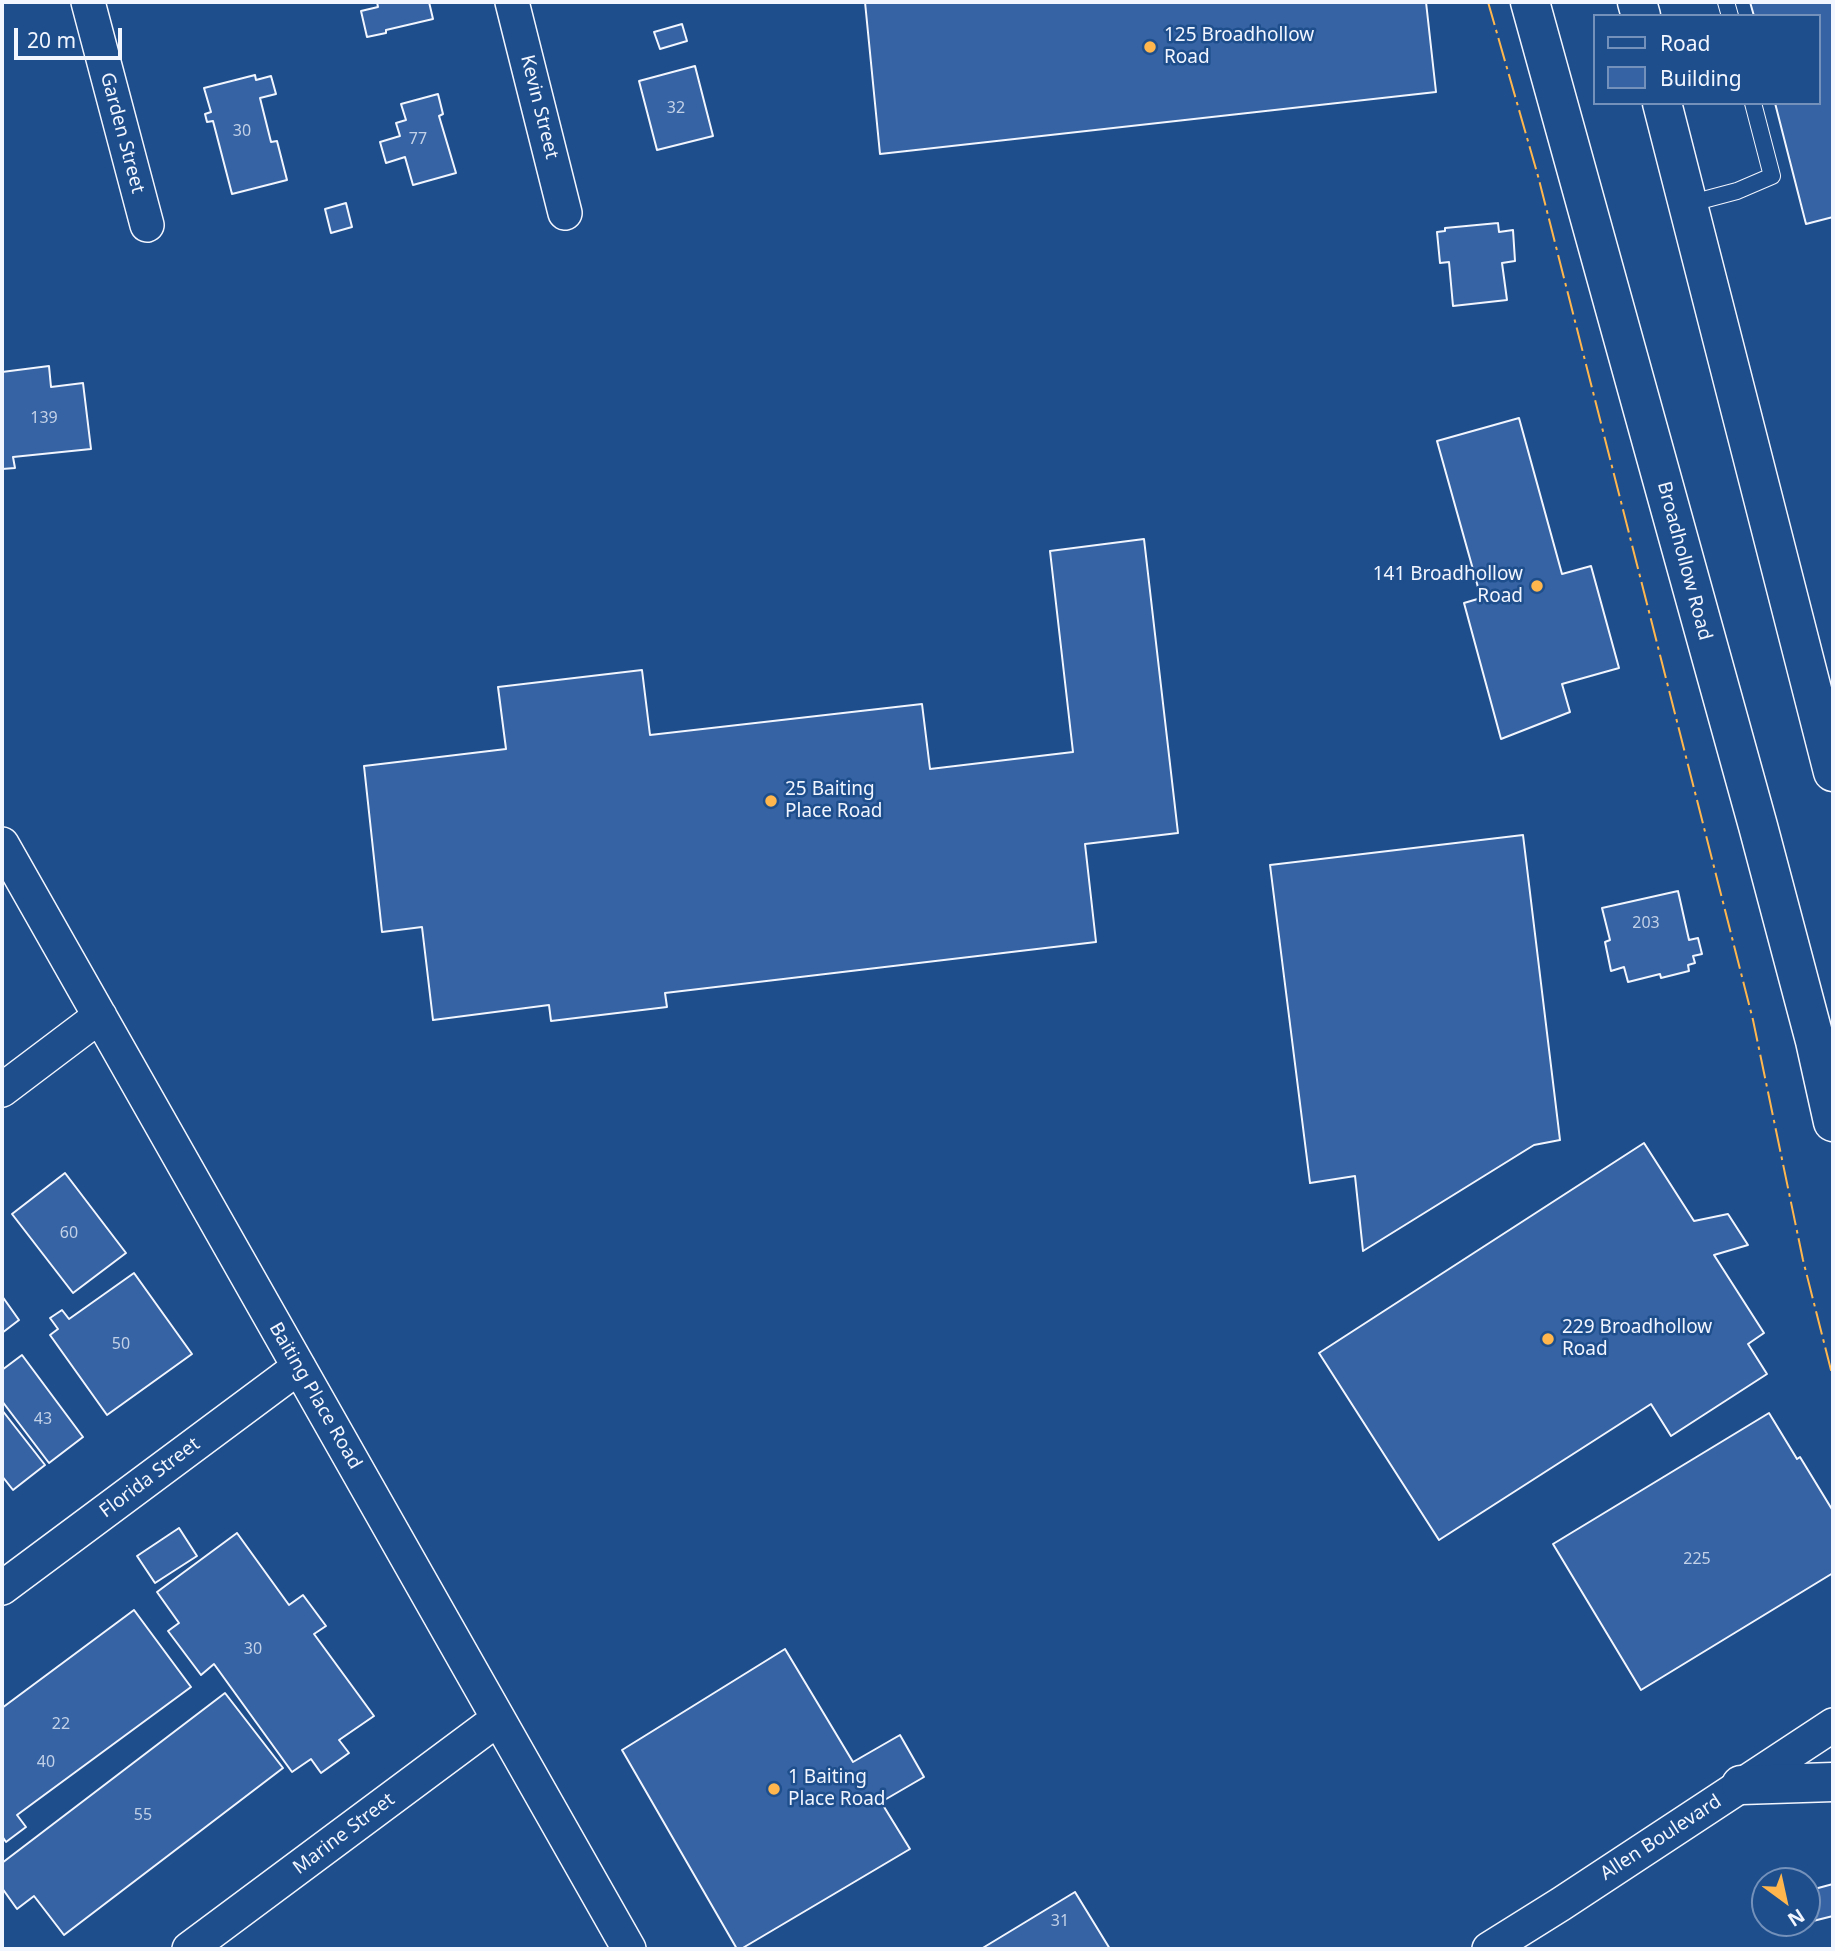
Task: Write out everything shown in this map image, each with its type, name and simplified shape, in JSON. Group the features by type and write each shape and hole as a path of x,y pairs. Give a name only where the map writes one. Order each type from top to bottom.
{"main road":[{"name":"Broadhollow Road","path":"1530,2 1754,814 1815,1041 1833,1122"},
{"path":"1663,105 1833,772"},
{"path":"1741,1786 1833,1782"}],"street":[{"name":"Garden Street","path":"88,2 147,225"},
{"name":"Kevin Street","path":"512,2 565,213"},
{"name":"Baiting Place Road","path":"2,844 629,1949"},
{"path":"2,1090 100,1016"},
{"name":"Florida Street","path":"2,1588 299,1367"},
{"name":"Marine Street","path":"189,1949 498,1719"},
{"name":"Allen Boulevard","path":"1489,1949 1833,1725"}],"lane":[{"path":"1688,204 1737,191 1772,176 1754,105"}],"building":[{"path":"377,2 429,2 433,19 367,37 361,11 378,7"},
{"name":"125 Broadhollow Road","path":"865,2 1426,2 1436,92 880,154"},
{"path":"1750,2 1833,2 1833,217 1806,224 1776,105 1821,105 1821,14 1753,14"},
{"path":"682,24 687,41 660,49 654,32"},
{"path":"695,66 713,136 657,150 639,81"},
{"path":"255,75 256,80 271,76 276,94 260,98 271,142 277,141 287,180 232,194 213,121 207,122 205,114 211,112 204,88"},
{"path":"438,94 443,114 439,116 456,173 413,185 405,157 386,163 380,142 400,136 396,123 406,120 401,104"},
{"path":"346,203 352,227 331,233 325,209"},
{"path":"1498,223 1499,232 1513,230 1515,261 1502,263 1507,300 1453,306 1449,262 1440,263 1437,232 1445,231 1445,228"},
{"path":"49,366 51,387 83,383 91,449 13,457 15,468 2,469 2,372"},
{"name":"141 Broadhollow Road","path":"1519,418 1562,574 1591,566 1619,668 1562,684 1570,712 1501,739 1464,603 1481,598 1437,441"},
{"name":"25 Baiting Place Road","path":"1144,539 1178,833 1085,844 1096,942 665,993 667,1007 551,1021 549,1005 433,1020 422,927 382,932 364,766 506,749 498,687 642,670 650,735 922,704 930,769 1073,752 1050,551"},
{"path":"1523,835 1560,1140 1534,1145 1363,1251 1355,1176 1310,1183 1270,865"},
{"path":"1678,891 1689,940 1698,938 1702,954 1693,956 1695,963 1688,965 1689,971 1661,978 1660,974 1628,982 1624,967 1611,971 1605,942 1610,940 1602,908"},
{"name":"229 Broadhollow Road","path":"1644,1143 1694,1221 1728,1214 1748,1245 1714,1255 1764,1333 1748,1344 1767,1374 1671,1436 1651,1404 1439,1540 1319,1353"},
{"path":"65,1173 126,1253 73,1293 12,1214"},
{"path":"134,1273 192,1354 107,1415 50,1335 58,1329 50,1318 62,1310 69,1319"},
{"path":"2,1296 19,1320 2,1333"},
{"path":"22,1355 83,1437 49,1463 2,1401 2,1370"},
{"path":"2,1410 45,1465 13,1490 2,1476"},
{"path":"1769,1413 1833,1511 1833,1573 1641,1690 1553,1544"},
{"path":"179,1528 197,1556 155,1583 137,1556"},
{"path":"237,1533 289,1605 303,1595 326,1626 314,1634 374,1716 339,1740 349,1753 321,1773 311,1759 292,1772 214,1664 201,1675 168,1631 179,1623 157,1592"},
{"path":"134,1610 191,1687 17,1815 26,1827 6,1842 2,1836 2,1708"},
{"name":"1 Baiting Place Road","path":"785,1649 853,1762 900,1735 924,1777 881,1802 910,1849 737,1949 622,1750"},
{"path":"225,1693 283,1768 64,1935 34,1896 17,1909 2,1888 2,1863"},
{"path":"1833,1884 1833,1916 1821,1919 1821,1887"},
{"path":"1075,1892 1110,1949 981,1949"}],"power":[{"path":"1488,2 1538,176 1753,1020 1803,1260 1833,1378"}],"place":[{"name":"125 Broadhollow Road","path":"1150,47"},
{"name":"141 Broadhollow Road","path":"1537,586"},
{"name":"25 Baiting Place Road","path":"771,801"},
{"name":"229 Broadhollow Road","path":"1548,1339"},
{"name":"1 Baiting Place Road","path":"774,1789"}]}
